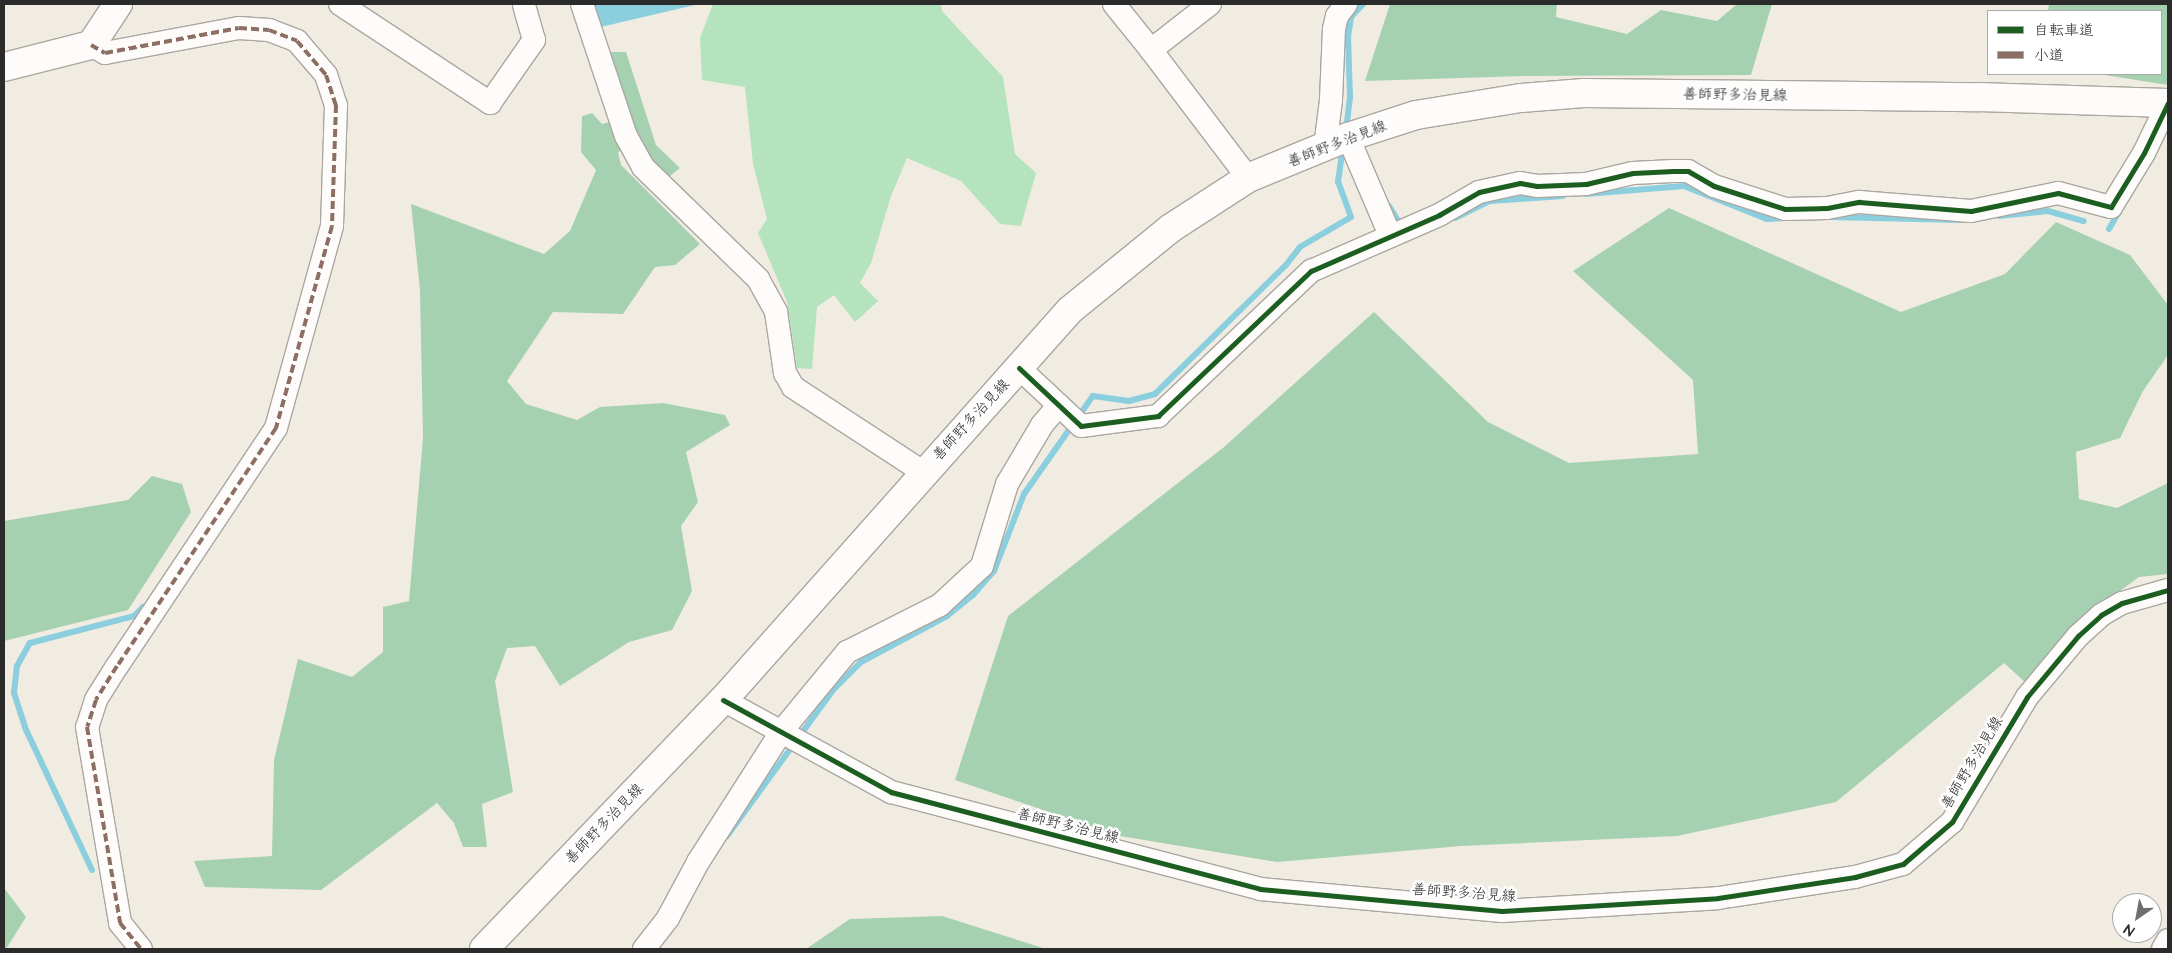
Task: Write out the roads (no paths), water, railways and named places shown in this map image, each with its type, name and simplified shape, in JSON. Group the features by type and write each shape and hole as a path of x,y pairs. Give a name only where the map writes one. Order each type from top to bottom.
{"main road":[{"path":"4,67 91,45 118,4"},
{"name":"善師野多治見線","path":"484,949 723,700 923,472 1070,310 1171,228 1248,178 1342,146 1416,115 1465,106 1584,93 1978,97 2168,103"}],"street":[{"path":"340,4 490,103 534,40 524,4"},
{"path":"582,4 626,136 643,167 758,279 776,312 783,366 793,388 923,472"},
{"path":"1114,4 1248,178"},
{"path":"1151,50 1210,4"},
{"path":"1346,4 1337,16 1334,29 1331,100 1342,146 1375,197 1390,235"},
{"path":"91,45 105,53 239,28 269,30 297,41 326,75 336,104 332,226 276,428 156,605 96,700 87,727 120,923 141,949"},
{"path":"644,949 668,918 698,862 780,732 848,652 940,605 974,576 988,550 1007,484 1042,425 1069,414 1158,416 1311,272 1390,235 1415,226 1496,187 1520,183 1537,186 1586,184 1633,173 1688,171 1714,186 1785,209 1827,208 1859,202 1971,211 2058,193 2111,206 2144,153 2168,103"},
{"path":"1019,368 1069,414"},
{"name":"善師野多治見線","path":"723,700 891,792 1260,889 1502,911 1718,898 1855,877 1903,864 1952,822 2027,697 2078,636 2101,615 2122,603 2168,590"},
{"path":"2163,949 2168,940"}],"water":[{"path":"586,4 695,4 695,5 592,29"}],"waterway":[{"path":"1346,130 1350,96 1348,37 1351,17 1363,4"},
{"path":"727,836 833,690 861,662 947,616 973,595 994,571 1024,494 1093,396 1129,401 1155,394 1286,265 1300,247 1351,217 1338,182 1343,147"},
{"path":"1586,194 1684,186 1767,219 1784,218"},
{"path":"1455,218 1490,201 1563,196"},
{"path":"1389,206 1402,227"},
{"path":"2109,229 2120,210"},
{"path":"1999,216 2048,211 2084,221"},
{"path":"1829,217 1959,220"},
{"path":"92,870 26,730 14,693 17,666 30,643 134,616 143,607 150,612"}]}
